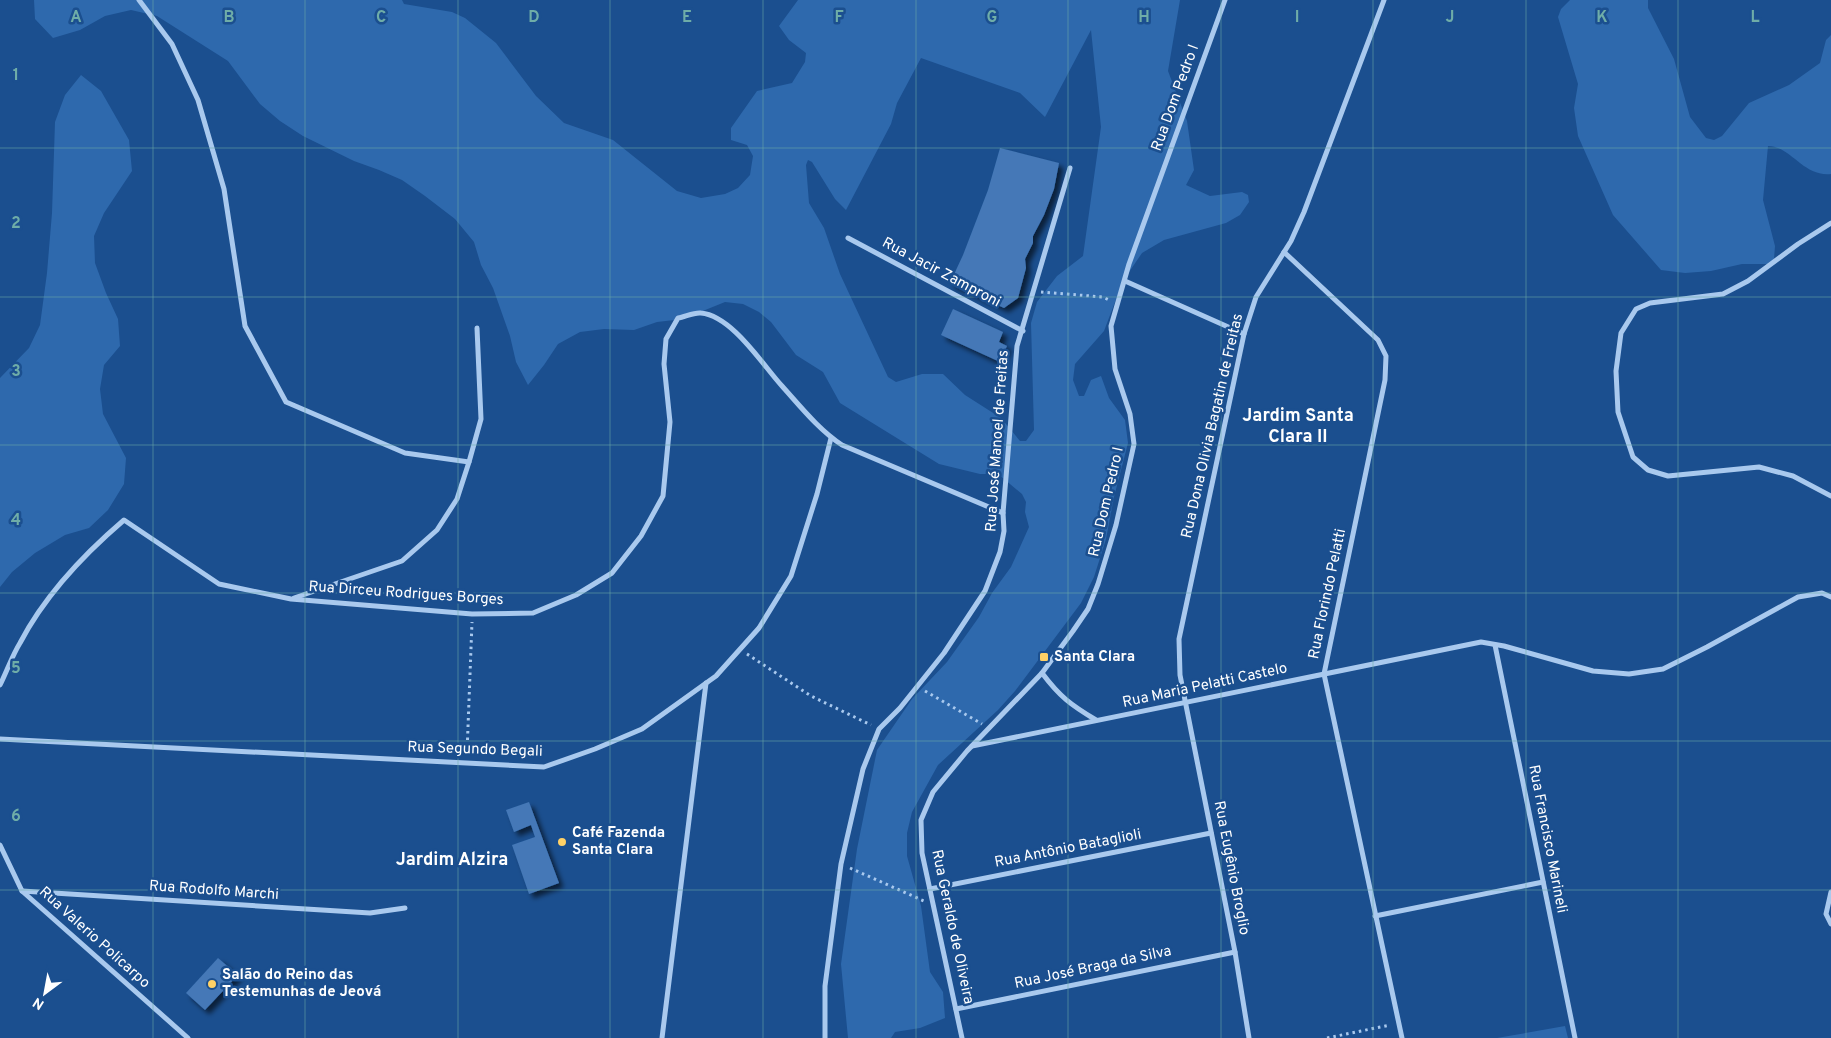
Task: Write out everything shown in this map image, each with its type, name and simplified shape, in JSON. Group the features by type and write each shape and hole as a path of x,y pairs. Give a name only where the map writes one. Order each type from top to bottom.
{"street":[{"path":"139,0 172,44 198,100 224,189 245,326 286,402 405,454 469,462"},
{"name":"Rua Dom Pedro I","path":"972,746 1042,673 1073,631 1088,609 1108,555 1134,444 1130,414 1115,368 1111,326 1125,280 1224,0"},
{"name":"Rua Dona Olivia Bagatin de Freitas","path":"1186,702 1180,675 1179,639 1244,334 1256,297 1284,252 1304,212 1384,0"},
{"name":"Rua José Manoel de Freitas","path":"825,1038 825,986 841,864 863,769 879,729 944,654 985,590 1000,552 1004,531 1003,513 1017,346 1070,168"},
{"path":"1831,223 1798,244 1748,281 1723,294 1650,303 1636,309 1621,334 1616,371 1618,412 1633,457 1648,470 1668,476 1760,467 1793,476 1831,496"},
{"name":"Rua Jacir Zamproni","path":"848,238 1022,331"},
{"name":"Rua Florindo Pelatti","path":"1284,252 1378,340 1386,356 1385,380 1324,674 1402,1038"},
{"path":"1125,280 1244,334"},
{"name":"Rua Dirceu Rodrigues Borges","path":"0,685 20,642 53,592 96,544 124,520 219,584 291,599 472,614 533,613 576,595 612,573 641,536 663,496 670,422 664,364 666,339 678,318 700,313 719,319 735,331 783,388 831,438"},
{"path":"291,599 402,561 437,530 457,499 480,419 477,328"},
{"path":"831,438 842,445 1003,513"},
{"name":"Rua Segundo Begali","path":"0,739 544,767 595,749 642,728 716,676 759,628 791,576 831,438"},
{"name":"Rua Maria Pelatti Castelo","path":"972,746 1481,642 1593,670 1630,674 1663,669 1798,597 1822,593 1831,597"},
{"name":"Rua Francisco Marineli","path":"1495,645 1575,1038"},
{"path":"1042,673 1057,693 1074,707 1096,720"},
{"path":"662,1038 706,683"},
{"name":"Rua Eugênio Broglio","path":"1186,702 1235,952 1249,1038"},
{"name":"Rua Geraldo de Oliveira","path":"962,1038 922,853 921,820 932,792 972,746"},
{"name":"Rua Antônio Bataglioli","path":"930,889 1211,833"},
{"name":"Rua Valerio Policarpo","path":"0,845 22,890 188,1038"},
{"path":"1375,916 1543,882"},
{"name":"Rua Rodolfo Marchi","path":"22,890 370,913 405,908"},
{"path":"1831,892 1826,914 1831,924"},
{"name":"Rua José Braga da Silva","path":"956,1009 1235,952"}],"path":[{"path":"1055,293 1103,297"},
{"path":"467,763 472,614"},
{"path":"740,650 811,696 879,729"},
{"path":"917,686 989,728"},
{"path":"841,864 933,906"},
{"path":"1327,1038 1398,1023"}],"shaded area":[{"path":"34,0 402,0 404,4 452,12 465,18 496,43 536,96 564,123 613,140 677,191 701,198 725,194 738,188 750,175 753,156 747,145 731,140 731,128 757,91 792,83 805,62 806,53 789,40 779,26 798,0 1180,0 1168,71 1187,121 1194,170 1186,185 1210,196 1242,192 1248,195 1249,202 1240,215 1226,223 1164,240 1142,253 1123,281 1104,331 1075,364 1073,380 1079,396 1084,396 1091,380 1101,376 1109,398 1125,420 1128,443 1114,497 1106,539 1094,577 1081,603 1015,691 998,710 938,765 912,812 907,833 907,856 921,906 930,972 943,992 945,1018 920,1028 895,1032 891,1038 848,1038 841,964 857,849 877,750 912,699 947,662 1011,567 1029,527 1025,512 1026,502 1022,494 998,474 980,474 939,464 840,403 823,372 796,355 771,322 759,312 743,304 725,302 683,319 657,322 634,330 604,329 580,332 558,344 528,385 516,362 510,336 493,288 481,265 474,242 455,219 425,196 402,180 354,161 303,136 280,121 260,104 228,61 157,16 131,10 105,16 80,30 53,38 35,19","holes":["1091,30 1101,127 1083,256 1057,276 1037,302 1031,323 1034,430 1026,441 1020,441 1001,418 965,395 943,374 922,374 896,382 888,377 840,274 824,228 809,203 806,165 808,160 812,162 835,199 846,210 891,124 897,103 921,58 1020,93 1045,117"]},
{"path":"1570,0 1648,0 1648,8 1674,59 1690,117 1706,138 1714,140 1722,136 1749,103 1789,85 1820,63 1826,40 1831,35 1831,174 1821,174 1813,171 1784,151 1768,146 1763,200 1775,246 1774,259 1769,264 1742,264 1711,271 1685,273 1661,270 1613,215 1578,136 1574,108 1578,84 1558,17 1561,9"},
{"path":"81,75 101,91 129,140 132,171 104,213 94,236 95,263 118,319 120,346 104,365 100,389 103,414 126,458 124,484 108,510 89,528 65,535 35,553 12,572 0,587 0,378 29,348 40,325 52,213 55,122 65,95"},
{"path":"1565,1026 1568,1038 1497,1038"}],"building":[{"path":"1000,148 1059,163 1054,189 1025,259 1026,268 1018,298 1004,308 950,283 988,190"},
{"path":"953,309 1003,332 999,342 1007,346 1000,362 941,335"},
{"path":"529,802 559,883 529,894 512,845 535,837 531,825 514,832 506,810"},
{"name":"Salão do Reino das Testemunhas de Jeová","path":"218,958 238,975 205,1010 186,993"}],"place":[{"name":"Santa Clara","path":"1044,657"},
{"name":"Café Fazenda Santa Clara","path":"562,842"},
{"name":"Salão do Reino das Testemunhas de Jeová","path":"212,984"}],"district":[{"name":"Jardim Santa Clara II","path":"1298,426"},
{"name":"Jardim Alzira","path":"452,860"}]}
